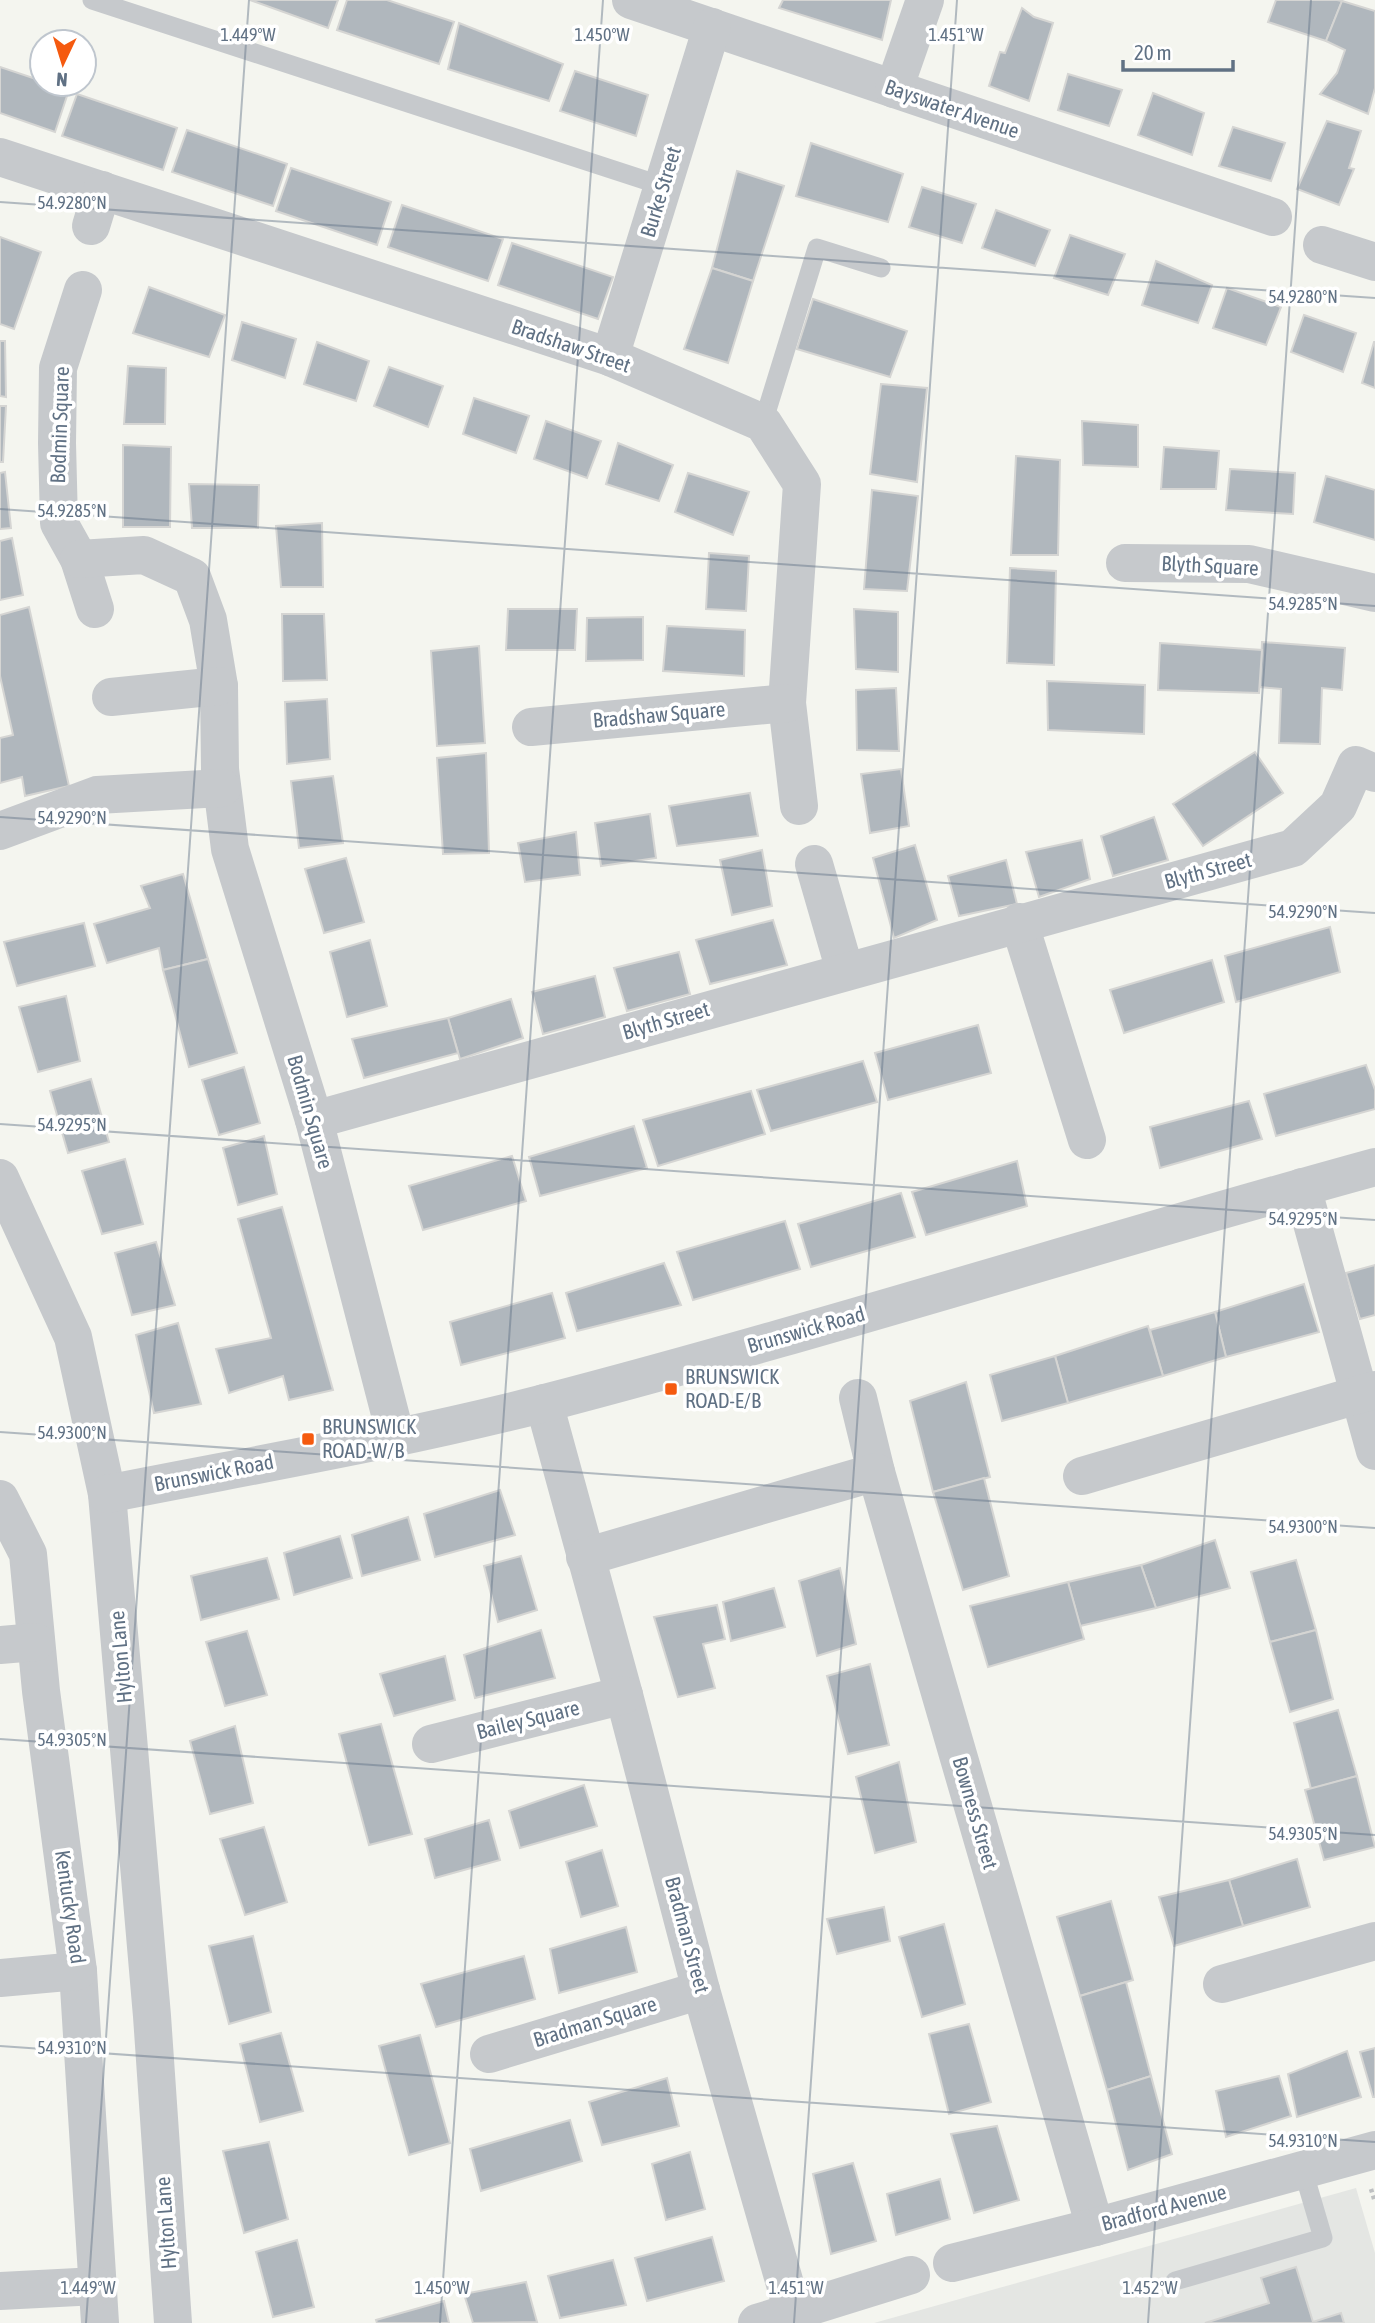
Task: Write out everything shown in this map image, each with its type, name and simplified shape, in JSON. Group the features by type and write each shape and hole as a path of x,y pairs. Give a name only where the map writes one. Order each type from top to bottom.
{"street":[{"name":"Bayswater Avenue","path":"631,0 1273,217"},
{"path":"894,89 925,0"},
{"name":"Burke Street","path":"610,356 712,27"},
{"name":"Bradshaw Street","path":"0,157 96,208 610,356 763,423"},
{"path":"1322,245 1375,262"},
{"name":"Bodmin Square","path":"83,289 58,368 59,523 79,559 95,609"},
{"path":"763,423 802,484 787,703 799,806"},
{"name":"Bodmin Square","path":"79,559 144,555 192,578 208,620 219,686 222,788 230,849 313,1120 397,1437"},
{"name":"Blyth Square","path":"1125,563 1249,564 1375,593"},
{"path":"111,697 219,686"},
{"name":"Bradshaw Square","path":"531,727 787,703"},
{"name":"Blyth Street","path":"313,1120 1293,848 1338,806 1366,769"},
{"path":"0,831 97,795 222,788"},
{"path":"814,864 845,971"},
{"path":"1019,922 1087,1140"},
{"name":"Brunswick Road","path":"107,1494 397,1437 544,1403 1375,1167"},
{"name":"Hylton Lane","path":"0,1178 9,1219 73,1337 107,1494 152,2016 173,2323"},
{"path":"1302,1187 1367,1392 1375,1451"},
{"path":"1082,1476 1367,1392"},
{"name":"Bowness Street","path":"858,1398 876,1472 1095,2227"},
{"name":"Bradman Street","path":"544,1403 701,1990 793,2312"},
{"path":"585,1557 876,1472"},
{"name":"Kentucky Road","path":"0,1499 28,1554 18,1644 78,1971 98,2304"},
{"name":"Bailey Square","path":"431,1744 624,1695"},
{"path":"1222,1984 1375,1941"},
{"path":"0,1978 78,1971"},
{"name":"Bradman Square","path":"489,2054 701,1990"},
{"name":"Bradford Avenue","path":"952,2263 1095,2227 1375,2150"},
{"path":"757,2323 911,2275"},
{"path":"0,2291 98,2304"}],"lane":[{"path":"92,0 663,186"},
{"path":"763,423 817,248 881,268"},
{"path":"1175,2281 1323,2238 1303,2170"}],"shaded area":[{"path":"1356,2188 1375,2253 1375,2323 874,2323"}],"building":[{"path":"250,0 338,0 328,28"},
{"path":"347,0 387,0 454,22 439,64 337,30"},
{"path":"783,0 891,0 882,40 779,8"},
{"path":"1276,0 1342,1 1326,41 1268,22"},
{"path":"1342,1 1375,11 1375,88 1368,114 1320,94 1337,73 1345,50 1326,41"},
{"path":"1022,8 1034,17 1053,23 1029,101 989,86 1000,52 1005,53"},
{"path":"459,23 563,64 549,101 448,69"},
{"path":"0,67 28,76 28,98 66,98 55,132 0,113"},
{"path":"575,71 648,95 636,136 560,111"},
{"path":"1068,74 1122,90 1109,126 1058,110"},
{"path":"1153,93 1204,113 1192,155 1138,135"},
{"path":"76,98 89,98 177,128 163,170 62,136"},
{"path":"1327,121 1361,131 1349,168 1354,169 1339,205 1297,189"},
{"path":"1233,127 1285,143 1271,181 1219,166"},
{"path":"187,130 287,164 273,206 172,172"},
{"path":"811,143 903,174 888,222 796,196"},
{"path":"291,168 391,202 377,245 276,211"},
{"path":"737,171 784,186 753,281 712,268"},
{"path":"922,187 976,204 962,243 909,227"},
{"path":"402,205 503,239 488,281 388,247"},
{"path":"996,210 1050,230 1035,266 982,248"},
{"path":"1070,235 1125,254 1108,295 1054,278"},
{"path":"0,237 41,252 14,329 0,324"},
{"path":"512,243 613,277 598,319 498,285"},
{"path":"1156,261 1212,285 1198,323 1142,305"},
{"path":"712,268 753,281 728,363 684,349"},
{"path":"149,287 225,315 209,357 133,333"},
{"path":"1227,288 1281,307 1266,345 1213,328"},
{"path":"813,299 907,331 890,377 797,349"},
{"path":"1304,315 1356,333 1343,372 1291,352"},
{"path":"242,322 296,339 285,378 232,360"},
{"path":"0,341 5,341 6,397 0,396"},
{"path":"317,342 369,361 356,401 304,384"},
{"path":"1375,342 1375,388 1362,383"},
{"path":"128,366 166,368 165,424 124,424"},
{"path":"389,367 443,386 428,427 374,406"},
{"path":"881,384 927,388 917,482 870,474"},
{"path":"474,398 529,416 516,453 463,434"},
{"path":"0,406 6,406 3,462 0,462"},
{"path":"546,421 601,441 587,478 534,459"},
{"path":"1082,421 1138,425 1138,467 1083,465"},
{"path":"618,443 673,465 659,501 606,484"},
{"path":"123,445 171,447 170,527 123,527"},
{"path":"1164,447 1219,451 1216,489 1161,489"},
{"path":"1016,456 1060,460 1058,555 1011,555"},
{"path":"1230,469 1295,473 1293,514 1226,510"},
{"path":"5,472 11,528 0,529 0,473"},
{"path":"688,473 749,492 733,535 675,512"},
{"path":"1326,476 1375,490 1375,540 1314,522"},
{"path":"189,484 259,485 258,528 192,528"},
{"path":"872,490 918,496 907,591 864,589"},
{"path":"322,523 323,587 281,587 276,526"},
{"path":"12,538 23,595 0,600 0,541"},
{"path":"709,553 749,556 746,611 706,609"},
{"path":"1010,568 1056,571 1054,665 1007,663"},
{"path":"29,607 69,786 25,796 22,777 0,783 0,738 13,735 0,676 0,615"},
{"path":"508,609 577,609 575,650 506,650"},
{"path":"854,609 898,612 898,672 856,669"},
{"path":"282,614 324,614 327,680 283,681"},
{"path":"643,617 643,660 586,661 587,618"},
{"path":"667,626 745,630 744,676 663,671"},
{"path":"1262,642 1345,648 1342,690 1322,688 1320,744 1279,743 1281,689 1260,687"},
{"path":"1160,643 1262,650 1259,693 1158,690"},
{"path":"479,646 485,743 437,746 431,651"},
{"path":"1047,681 1145,685 1144,734 1048,730"},
{"path":"896,688 899,751 857,750 856,690"},
{"path":"327,699 330,759 287,764 285,702"},
{"path":"1255,752 1283,793 1203,846 1173,804"},
{"path":"486,753 489,853 443,854 437,758"},
{"path":"901,769 909,826 870,833 861,774"},
{"path":"333,776 343,843 299,848 291,781"},
{"path":"750,793 758,836 677,846 669,806"},
{"path":"650,814 656,858 601,866 595,823"},
{"path":"1154,817 1168,860 1113,876 1101,836"},
{"path":"576,832 580,875 525,882 518,843"},
{"path":"1082,840 1090,879 1039,897 1026,852"},
{"path":"915,845 937,920 894,938 873,858"},
{"path":"762,850 772,906 732,915 720,860"},
{"path":"346,858 364,922 324,933 305,869"},
{"path":"1006,860 1017,904 959,916 948,876"},
{"path":"183,874 208,959 163,970 159,948 107,963 94,924 150,908 141,886"},
{"path":"773,920 787,965 710,984 696,940"},
{"path":"84,923 95,966 17,986 4,942"},
{"path":"1330,927 1340,972 1236,1002 1225,956"},
{"path":"370,940 387,1006 347,1017 330,952"},
{"path":"679,952 690,994 627,1011 614,968"},
{"path":"208,959 237,1053 189,1067 163,970"},
{"path":"1212,960 1224,1002 1124,1033 1110,990"},
{"path":"595,976 605,1017 543,1034 532,992"},
{"path":"66,996 80,1061 38,1072 19,1007"},
{"path":"511,999 523,1038 460,1059 448,1018"},
{"path":"448,1018 458,1053 364,1078 352,1039"},
{"path":"978,1025 991,1073 888,1100 875,1053"},
{"path":"863,1061 877,1102 771,1131 757,1090"},
{"path":"1366,1065 1375,1090 1375,1109 1276,1136 1264,1094"},
{"path":"244,1067 260,1123 219,1135 202,1080"},
{"path":"91,1079 109,1142 68,1153 50,1091"},
{"path":"751,1091 765,1134 658,1166 643,1120"},
{"path":"1249,1101 1262,1139 1160,1168 1150,1127"},
{"path":"634,1126 647,1168 540,1196 529,1157"},
{"path":"264,1136 277,1194 238,1205 223,1148"},
{"path":"512,1156 526,1201 423,1230 409,1186"},
{"path":"125,1159 143,1224 102,1234 82,1171"},
{"path":"1017,1161 1027,1206 926,1235 912,1192"},
{"path":"901,1193 915,1237 811,1267 798,1224"},
{"path":"282,1207 333,1390 289,1400 283,1376 229,1393 216,1349 271,1338 238,1219"},
{"path":"785,1221 800,1269 693,1300 677,1252"},
{"path":"156,1242 175,1305 132,1315 115,1253"},
{"path":"664,1263 681,1305 577,1331 566,1293"},
{"path":"1375,1265 1375,1315 1360,1319 1346,1273"},
{"path":"1304,1284 1319,1332 1226,1357 1215,1312"},
{"path":"552,1293 565,1338 461,1365 450,1322"},
{"path":"1215,1312 1226,1357 1163,1376 1150,1330"},
{"path":"178,1323 201,1404 154,1413 136,1335"},
{"path":"1148,1326 1163,1376 1068,1403 1055,1356"},
{"path":"1055,1356 1068,1403 1002,1421 990,1375"},
{"path":"966,1382 990,1477 933,1492 910,1401"},
{"path":"984,1478 1009,1576 963,1590 933,1492"},
{"path":"500,1490 515,1535 435,1557 424,1514"},
{"path":"408,1517 420,1560 362,1576 352,1535"},
{"path":"340,1536 352,1578 294,1595 284,1553"},
{"path":"1215,1540 1230,1588 1156,1608 1141,1565"},
{"path":"521,1556 537,1610 498,1622 484,1566"},
{"path":"267,1558 279,1599 201,1620 191,1576"},
{"path":"1296,1560 1316,1630 1270,1642 1251,1572"},
{"path":"1141,1565 1156,1608 1080,1626 1068,1582"},
{"path":"840,1568 856,1644 817,1656 799,1581"},
{"path":"1068,1582 1084,1639 988,1667 970,1606"},
{"path":"774,1588 785,1627 731,1641 723,1602"},
{"path":"717,1605 725,1639 703,1644 715,1688 678,1697 654,1617"},
{"path":"541,1630 555,1678 475,1698 464,1655"},
{"path":"1316,1630 1333,1699 1290,1712 1270,1642"},
{"path":"247,1631 267,1695 225,1706 206,1642"},
{"path":"445,1656 455,1700 394,1716 380,1674"},
{"path":"870,1664 889,1745 848,1754 827,1676"},
{"path":"1338,1710 1357,1776 1311,1789 1294,1723"},
{"path":"381,1724 412,1834 369,1845 339,1734"},
{"path":"235,1726 253,1803 210,1814 190,1741"},
{"path":"899,1762 916,1842 875,1853 856,1777"},
{"path":"1357,1776 1375,1847 1324,1860 1305,1790"},
{"path":"584,1785 597,1826 520,1848 509,1811"},
{"path":"489,1820 500,1860 435,1878 425,1839"},
{"path":"264,1827 287,1902 245,1915 220,1839"},
{"path":"602,1850 618,1906 581,1917 566,1862"},
{"path":"1297,1859 1310,1907 1243,1926 1229,1880"},
{"path":"1229,1880 1243,1926 1174,1946 1159,1897"},
{"path":"1111,1901 1133,1980 1080,1996 1057,1917"},
{"path":"884,1907 890,1941 837,1954 827,1919"},
{"path":"944,1924 965,2004 922,2017 899,1937"},
{"path":"626,1927 637,1972 559,1993 550,1949"},
{"path":"253,1936 271,2012 229,2024 209,1946"},
{"path":"524,1956 535,1999 436,2027 421,1984"},
{"path":"1126,1982 1151,2076 1107,2090 1080,1996"},
{"path":"969,2024 991,2102 949,2114 929,2034"},
{"path":"281,2033 303,2111 260,2122 240,2044"},
{"path":"420,2035 450,2143 409,2155 379,2046"},
{"path":"1375,2048 1375,2097 1373,2097 1360,2052"},
{"path":"1347,2051 1361,2097 1297,2117 1288,2074"},
{"path":"1151,2076 1172,2154 1128,2170 1107,2090"},
{"path":"1279,2076 1291,2116 1226,2137 1216,2091"},
{"path":"667,2078 679,2126 602,2145 589,2102"},
{"path":"570,2120 582,2161 481,2191 470,2149"},
{"path":"997,2126 1019,2200 974,2213 951,2134"},
{"path":"269,2142 288,2219 244,2233 223,2151"},
{"path":"690,2152 705,2209 666,2220 652,2164"},
{"path":"853,2163 876,2241 831,2254 813,2174"},
{"path":"940,2179 950,2219 896,2235 887,2194"},
{"path":"712,2237 724,2281 647,2301 635,2258"},
{"path":"297,2240 314,2307 273,2317 256,2252"},
{"path":"613,2260 626,2305 560,2318 548,2276"},
{"path":"1296,2267 1313,2322 1341,2313 1344,2323 1205,2323 1269,2303 1261,2278"},
{"path":"526,2282 537,2322 473,2323 464,2294"},
{"path":"444,2301 449,2323 377,2323 376,2320"}],"place":[{"name":"BRUNSWICK ROAD-E/B","path":"671,1389"},
{"name":"BRUNSWICK ROAD-W/B","path":"308,1439"}]}
